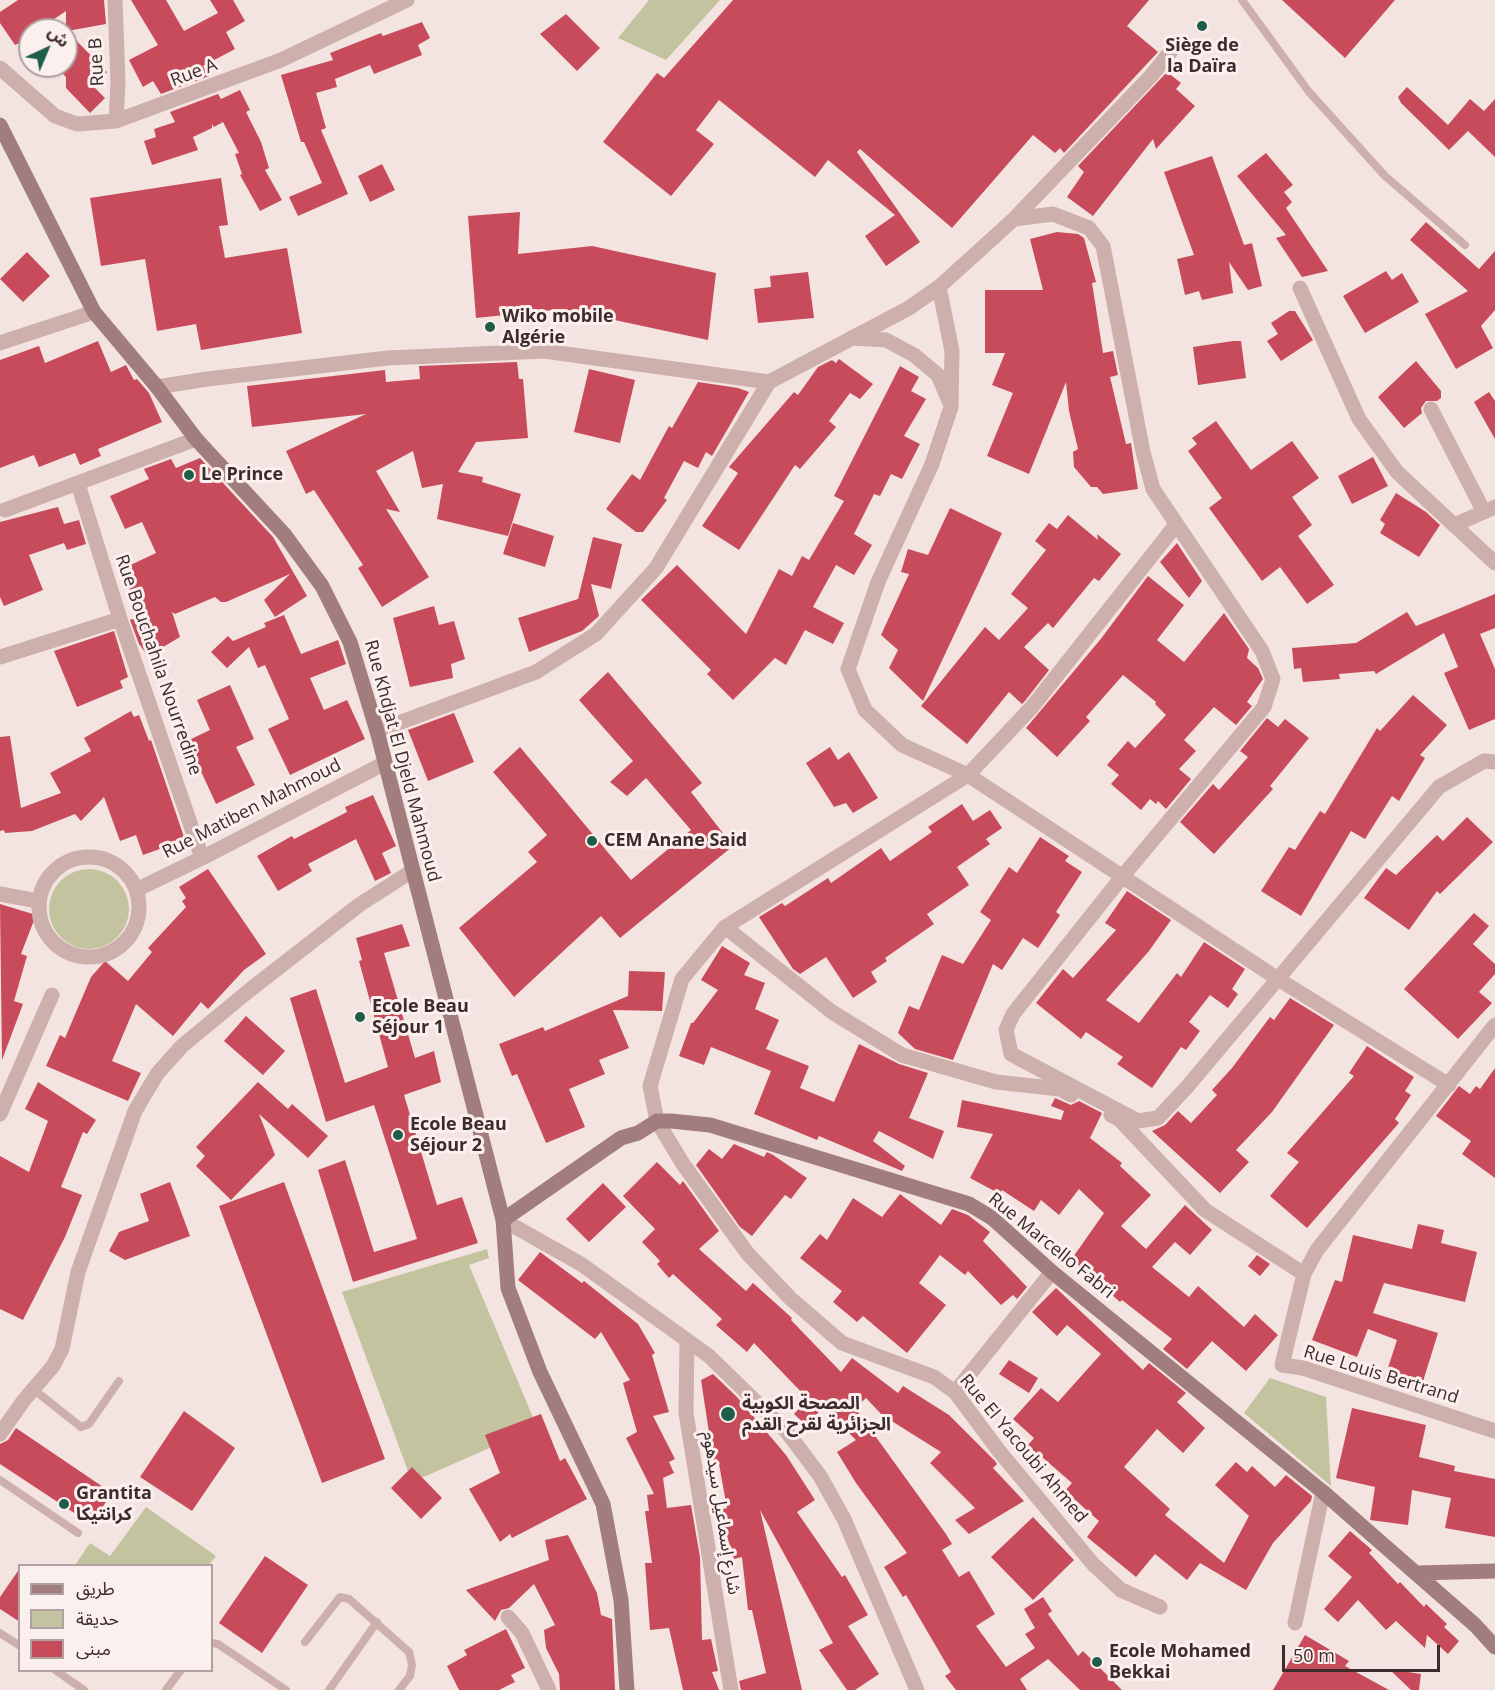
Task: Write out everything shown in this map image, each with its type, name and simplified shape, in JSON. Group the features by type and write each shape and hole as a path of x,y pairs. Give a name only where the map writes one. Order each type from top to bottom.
{"street":[{"name":"Rue B","path":"115,0 118,82 116,121"},
{"name":"Rue A","path":"0,68 55,116 77,124 116,121 281,60 407,0"},
{"path":"377,730 536,672 596,634 656,568 769,382 909,308 939,287 1014,219 1151,76 1171,51"},
{"name":"Rue Khdjat El Djeld Mahmoud","path":"0,124 94,312 157,387 196,439 284,534 322,586 350,642 377,730 503,1220 508,1288 522,1329 603,1504 621,1600 627,1690"},
{"path":"1014,219 1053,214 1089,228 1102,246 1143,452 1153,489 1175,526 1262,651 1273,679 1264,707 1122,877 1013,1014 1006,1030 1011,1054 1138,1121 1158,1118 1440,787 1484,761 1495,762"},
{"path":"939,287 952,351 951,407 932,464 878,582 848,669 865,710 902,745 968,775 1278,979 1449,1085"},
{"path":"1300,288 1359,419 1397,472 1495,563"},
{"path":"0,343 94,312"},
{"path":"851,338 886,340 914,355 938,375 951,407"},
{"path":"157,387 388,358 544,351 769,382"},
{"path":"1431,410 1489,509 1454,525"},
{"path":"5,510 196,439"},
{"name":"Rue Bouchahila Nourredine","path":"78,484 120,619 202,858"},
{"path":"657,1122 650,1086 682,979 725,927 968,775 1032,707 1175,526"},
{"path":"0,657 120,619"},
{"name":"Rue Matiben Mahmoud","path":"136,890 385,763"},
{"path":"90,856 108,860 122,870 136,890 140,908 136,925 127,940 114,951 96,957 78,957 54,944 43,929 38,902 42,886 57,868 72,859 90,856"},
{"path":"0,1434 53,1366 62,1349 67,1316 78,1272 135,1111 157,1074 182,1046 251,989 359,905 412,871"},
{"path":"0,894 38,902"},
{"path":"725,927 832,1012 902,1055 996,1082 1060,1089 1120,1120 1205,1210 1304,1274 1317,1250 1495,1025"},
{"path":"0,1114 4,1093 52,994"},
{"name":"Rue Marcello Fabri","path":"503,1220 606,1147 657,1122 690,1121 710,1125 952,1197 992,1218 1052,1272 1323,1492 1417,1573 1495,1647"},
{"name":"Rue El Yacoubi Ahmed","path":"657,1122 683,1164 748,1254 821,1328 842,1343 934,1377 955,1392 999,1451 1093,1564 1121,1590 1160,1607"},
{"path":"503,1220 581,1264 709,1356 787,1432 820,1476 844,1518 915,1690"},
{"path":"955,1392 1052,1272"},
{"name":"Rue Louis Bertrand","path":"1304,1274 1282,1365 1303,1368 1495,1431"},
{"name":"شارع إسماعيل سيدهوم","path":"687,1341 686,1413 731,1690"},
{"path":"1295,1623 1323,1492"},
{"path":"1417,1573 1495,1571"},
{"path":"508,1617 522,1633 549,1690"}],"lane":[{"path":"1242,0 1309,92 1385,176 1464,245"},
{"path":"33,1389 81,1426 89,1424 119,1381"},
{"path":"0,1480 78,1533"},
{"path":"305,1642 340,1597 356,1603 409,1652 412,1665 410,1676 399,1690"},
{"path":"329,1690 377,1622"},
{"path":"0,1633 18,1645"},
{"path":"213,1643 218,1644 286,1690"},
{"path":"57,1672 84,1690"},
{"path":"166,1690 180,1672"}],"green space":[{"path":"649,0 720,0 666,60 618,38"},
{"path":"89,869 104,872 117,881 126,894 129,909 126,924 117,937 104,946 89,949 74,946 61,937 52,924 49,909 52,894 61,881 74,872"},
{"path":"487,1249 489,1258 469,1265 537,1427 412,1482 342,1292"},
{"path":"1270,1378 1326,1397 1331,1486 1244,1413"},
{"path":"146,1507 216,1556 210,1564 76,1564 90,1543 110,1556"}],"building":[{"path":"18,0 104,0 106,24 78,29 78,18 66,18 66,11 56,18 18,18 18,44 15,45 0,23 0,12"},
{"path":"131,0 166,0 184,31 218,13 210,0 233,0 245,21 226,32 235,49 203,66 209,76 161,94 153,81 143,87 129,60 158,45"},
{"path":"733,0 1149,0 1127,26 1158,52 1064,153 1060,148 1055,153 1033,135 952,228 860,149 857,152 920,242 886,266 865,236 895,215 828,160 815,177 719,100 696,130 714,144 671,196 603,142 657,73 664,78"},
{"path":"1282,0 1395,0 1345,58"},
{"path":"566,14 600,48 577,71 540,34"},
{"path":"422,22 430,38 418,45 422,55 374,74 370,65 335,79 337,87 316,93 326,128 321,130 348,194 298,216 289,197 322,183 304,142 301,142 281,75 333,60 330,53 381,33 383,36"},
{"path":"78,42 107,72 93,86 105,98 90,113 66,88 66,78 78,78"},
{"path":"1167,72 1181,83 1176,89 1195,106 1156,149 1153,139 1093,216 1067,197 1084,172 1078,166"},
{"path":"1407,87 1448,125 1470,99 1484,111 1495,99 1495,157 1468,131 1449,150 1401,103 1398,97"},
{"path":"240,90 250,110 246,112 261,142 269,168 265,170 282,200 260,211 240,175 242,174 235,154 239,153 223,122 214,127 212,124 212,128 193,137 198,150 152,165 144,141 156,137 154,129 175,122 170,112 218,94 221,99"},
{"path":"1266,153 1293,185 1284,192 1292,202 1286,208 1328,271 1302,277 1276,238 1286,235 1237,176"},
{"path":"1212,156 1244,245 1252,243 1262,286 1248,290 1229,262 1233,293 1202,300 1199,291 1185,295 1177,259 1194,255 1164,172"},
{"path":"382,164 395,190 370,202 358,176"},
{"path":"221,178 228,225 219,226 225,258 287,248 302,333 201,350 196,324 157,331 145,259 101,266 90,198"},
{"path":"520,212 518,254 592,246 716,273 708,340 563,309 476,318 468,216"},
{"path":"1426,222 1479,269 1495,251 1495,310 1481,326 1493,348 1456,369 1425,314 1468,291 1410,240"},
{"path":"1057,232 1078,234 1084,238 1096,282 1092,283 1103,353 1113,351 1118,375 1110,377 1126,444 1131,443 1138,489 1103,494 1097,487 1091,487 1074,467 1073,452 1078,449 1069,411 1066,382 1029,474 987,456 1013,393 992,385 1005,353 985,353 985,290 1043,290 1030,239"},
{"path":"27,252 50,276 23,302 0,279"},
{"path":"1386,271 1392,280 1402,273 1419,302 1365,333 1343,296"},
{"path":"808,272 814,318 758,323 754,289 771,287 770,276"},
{"path":"1289,311 1295,311 1313,340 1281,361 1267,341 1278,334 1271,323"},
{"path":"98,341 111,372 126,365 134,380 137,379 149,393 162,422 98,449 101,456 80,465 75,453 39,467 34,455 0,468 0,360 39,346 45,363"},
{"path":"1241,341 1246,378 1198,385 1193,347"},
{"path":"839,359 873,384 860,399 850,393 829,421 836,427 800,469 795,465 739,550 702,526 738,473 729,467 794,392 798,395 818,367 832,360 836,363"},
{"path":"1416,361 1441,391 1441,398 1437,401 1426,401 1421,408 1422,413 1404,428 1378,397"},
{"path":"517,362 519,379 523,379 528,438 476,442 458,472 483,477 482,482 521,494 508,536 437,519 443,484 422,488 413,451 376,471 400,512 386,509 429,577 382,607 358,568 363,565 314,490 306,494 286,451 366,414 252,427 247,386 385,370 386,382 420,379 419,366"},
{"path":"900,366 919,377 911,391 926,399 904,436 920,444 902,479 891,474 880,496 874,494 854,534 872,545 854,575 836,565 813,607 844,623 833,644 805,630 786,665 775,658 733,700 707,674 711,670 641,600 677,565 746,634 779,569 792,576 802,556 809,560 844,501 834,496"},
{"path":"589,369 635,380 620,443 574,432"},
{"path":"698,382 738,388 749,392 712,456 706,452 698,468 684,461 664,498 667,500 643,532 636,532 606,509 632,474 640,480 669,426 672,428"},
{"path":"1489,392 1495,401 1495,439 1474,402"},
{"path":"1216,421 1251,470 1292,441 1319,478 1292,497 1312,525 1298,536 1334,585 1307,604 1280,567 1262,581 1209,508 1222,498 1188,451 1197,444 1192,438"},
{"path":"1373,457 1388,486 1352,504 1338,476"},
{"path":"200,458 273,537 307,596 275,617 264,600 290,574 226,602 221,602 215,597 175,614 172,612 180,637 158,650 156,648 145,652 139,644 130,620 140,616 122,569 156,553 142,522 125,529 110,496 149,479 144,469 171,459 176,468"},
{"path":"1396,493 1426,512 1440,525 1419,557 1380,533 1385,524 1380,520"},
{"path":"58,507 64,524 79,520 86,544 67,550 64,543 29,555 43,590 4,606 0,597 0,522"},
{"path":"950,508 1002,533 923,701 889,668 898,650 881,635 909,574 901,572 908,549 928,555"},
{"path":"1068,515 1098,540 1097,534 1121,554 1099,581 1094,578 1053,628 1048,623 1024,647 1049,670 1025,701 1022,704 1009,692 967,744 921,706 985,627 999,640 1028,608 1011,594 1046,550 1035,541 1049,523 1057,529"},
{"path":"513,523 554,536 545,567 503,554"},
{"path":"593,537 622,544 611,589 591,584 599,616 582,631 529,652 518,618 578,599"},
{"path":"1177,543 1202,581 1189,598 1160,562"},
{"path":"1148,576 1184,605 1157,640 1184,662 1224,613 1249,649 1247,658 1258,668 1263,679 1247,702 1252,706 1236,725 1214,707 1184,740 1196,751 1179,769 1191,779 1166,809 1158,801 1156,804 1150,799 1141,810 1111,784 1119,775 1107,765 1128,741 1135,748 1166,715 1155,704 1156,702 1123,675 1086,717 1090,721 1057,757 1026,728 1100,640"},
{"path":"1495,594 1495,628 1480,634 1495,669 1495,719 1469,730 1444,673 1458,667 1444,633 1376,674 1374,671 1339,674 1340,679 1303,682 1301,668 1294,669 1292,648 1356,643 1407,612 1416,626"},
{"path":"434,606 439,625 454,621 465,659 451,664 453,678 410,687 393,618"},
{"path":"284,615 301,654 338,640 346,664 310,678 324,710 347,700 365,739 290,775 268,729 289,719 265,665 258,668 249,647 227,668 211,652 228,636 233,641 266,627 264,623"},
{"path":"114,631 128,677 120,681 123,688 77,707 54,651"},
{"path":"608,672 702,783 691,792 733,846 620,938 601,916 514,997 459,928 537,862 528,852 547,835 493,772 520,747 631,880 691,830 646,778 627,796 610,782 633,761 579,700"},
{"path":"230,685 254,739 236,747 255,785 216,804 187,741 210,730 197,700"},
{"path":"1413,695 1447,725 1420,755 1425,758 1399,801 1392,796 1365,839 1351,831 1301,916 1261,891 1289,847 1295,850 1320,811 1325,814 1377,728 1380,731"},
{"path":"131,711 134,717 139,715 149,741 151,740 185,840 143,855 136,835 120,841 104,797 81,821 75,814 32,831 5,833 4,830 0,831 0,737 10,736 21,808 61,793 50,773 91,751 84,738"},
{"path":"454,713 474,762 428,781 408,730"},
{"path":"1267,718 1278,727 1285,719 1309,738 1270,786 1273,789 1214,854 1180,822 1213,784 1219,790 1248,757 1240,751"},
{"path":"830,747 838,760 849,752 878,798 853,813 846,803 834,807 806,763"},
{"path":"373,795 396,846 382,853 391,873 375,881 356,839 308,864 312,871 278,891 257,856 292,836 294,839 347,812 345,807"},
{"path":"962,804 973,821 990,810 1002,828 986,839 990,844 957,867 969,885 927,914 934,924 885,958 887,961 871,972 877,982 853,998 826,957 800,974 793,969 759,917 782,903 785,906 828,878 831,883 881,848 890,861 932,832 928,827"},
{"path":"1467,817 1493,842 1440,894 1437,891 1409,930 1364,898 1386,868 1396,875 1437,835 1443,841"},
{"path":"1040,837 1069,856 1065,861 1082,872 1056,912 1060,915 1038,948 1023,938 1002,970 993,964 953,1060 915,1049 898,1033 909,1006 919,1010 942,955 963,964 991,920 980,912 1009,867 1017,873"},
{"path":"208,869 266,954 244,970 208,1009 201,1002 173,1036 136,1004 112,1061 141,1073 128,1101 46,1066 60,1035 65,1038 91,977 105,961 128,981 152,952 148,948 186,907 182,901 186,898 179,887"},
{"path":"1127,891 1171,920 1149,951 1106,1000 1139,1023 1177,973 1181,977 1204,942 1245,969 1232,989 1238,994 1228,1008 1210,995 1189,1022 1200,1031 1186,1050 1181,1047 1152,1088 1117,1064 1123,1057 1086,1032 1081,1039 1036,1003 1063,969 1073,978 1116,930 1105,923"},
{"path":"0,904 36,915 21,954 27,956 14,1001 23,1004 2,1060"},
{"path":"1474,913 1489,926 1473,944 1495,964 1495,974 1479,992 1492,1003 1458,1039 1404,989"},
{"path":"402,924 410,946 384,953 415,1058 434,1051 441,1082 404,1095 437,1205 462,1197 478,1243 353,1282 318,1170 345,1160 374,1252 417,1239 374,1105 326,1122 290,998 316,989 345,1083 388,1067 359,961 362,960 356,938"},
{"path":"722,946 750,963 744,975 765,983 755,1009 779,1020 766,1049 809,1066 800,1088 834,1102 859,1044 899,1064 928,1073 909,1118 944,1131 933,1159 879,1131 873,1141 905,1166 902,1171 819,1136 817,1140 754,1114 771,1071 711,1047 704,1065 679,1056 691,1023 718,990 701,980"},
{"path":"629,971 665,972 662,1011 613,1010 629,1048 599,1060 605,1074 569,1089 585,1127 546,1143 517,1074 512,1076 499,1044 543,1027 545,1031 628,996"},
{"path":"1290,998 1334,1025 1272,1112 1236,1150 1249,1162 1220,1193 1152,1131 1165,1125 1178,1111 1191,1123 1217,1095 1212,1090 1232,1068 1270,1017 1274,1020"},
{"path":"246,1016 285,1051 263,1075 224,1041"},
{"path":"1367,1046 1414,1077 1405,1091 1411,1095 1395,1119 1399,1123 1307,1228 1270,1196 1299,1162 1287,1153 1354,1076 1349,1073"},
{"path":"1495,1068 1495,1178 1462,1154 1471,1141 1436,1116 1459,1086 1470,1094 1476,1086 1480,1089"},
{"path":"38,1082 96,1120 87,1134 83,1132 61,1187 82,1195 65,1237 23,1320 0,1309 0,1156 29,1172 48,1121 25,1109"},
{"path":"258,1082 288,1109 292,1104 328,1136 308,1158 259,1114 275,1155 231,1200 196,1166 205,1156 196,1147"},
{"path":"1055,1098 1071,1105 1079,1101 1102,1113 1090,1138 1122,1163 1120,1166 1151,1195 1121,1226 1146,1249 1185,1205 1212,1230 1190,1255 1175,1242 1152,1267 1189,1297 1198,1286 1244,1327 1255,1314 1278,1335 1246,1371 1212,1341 1187,1369 1163,1349 1172,1339 1122,1300 1120,1302 1102,1286 1105,1283 1071,1260 1104,1213 1079,1189 1059,1215 1041,1200 1034,1211 1002,1190 1000,1194 970,1178 993,1134 957,1127 962,1100 1061,1120 1064,1111 1051,1106"},
{"path":"734,1144 764,1157 767,1152 807,1178 791,1199 785,1195 752,1236 740,1227 696,1165 709,1149 722,1159"},
{"path":"657,1162 680,1185 683,1181 719,1231 699,1249 746,1291 753,1283 792,1318 791,1320 841,1372 852,1358 898,1393 903,1386 949,1415 995,1461 997,1464 993,1468 1024,1501 969,1534 955,1520 975,1508 930,1463 941,1452 882,1415 866,1398 855,1408 946,1534 952,1544 942,1550 959,1577 969,1571 995,1614 976,1626 1006,1667 1035,1648 1025,1634 1035,1628 1024,1609 1043,1597 1052,1611 1048,1614 1078,1656 1083,1651 1122,1690 1080,1690 1048,1659 1020,1679 1027,1690 956,1690 945,1676 951,1672 906,1595 903,1597 884,1567 907,1553 856,1483 837,1452 856,1440 823,1407 807,1426 794,1414 808,1399 754,1343 747,1352 716,1325 722,1319 673,1274 669,1278 657,1264 660,1261 642,1242 655,1229 623,1196"},
{"path":"170,1182 190,1236 125,1260 109,1251 119,1232 149,1221 140,1194"},
{"path":"284,1182 385,1459 322,1483 219,1206"},
{"path":"603,1183 626,1207 589,1242 566,1219"},
{"path":"900,1194 941,1225 952,1209 968,1215 990,1232 983,1241 1027,1287 1017,1299 1013,1295 1001,1305 968,1271 965,1275 940,1255 919,1283 946,1305 907,1353 863,1316 857,1322 833,1302 842,1291 800,1258 820,1234 827,1240 853,1198 882,1217"},
{"path":"1418,1224 1444,1230 1441,1243 1477,1252 1465,1302 1384,1283 1373,1313 1438,1333 1420,1391 1384,1380 1397,1340 1368,1329 1357,1357 1312,1340 1335,1280 1342,1282 1353,1235 1412,1249"},
{"path":"540,1252 582,1283 584,1281 638,1324 655,1353 652,1355 669,1412 653,1416 675,1459 669,1462 674,1473 663,1478 667,1508 691,1505 700,1557 702,1640 711,1639 718,1671 712,1672 719,1690 683,1690 669,1628 650,1630 645,1563 652,1563 645,1511 649,1511 647,1495 654,1494 626,1438 637,1432 623,1383 630,1380 601,1332 595,1339 518,1280"},
{"path":"1257,1255 1270,1264 1260,1276 1248,1266"},
{"path":"1056,1288 1143,1370 1149,1363 1186,1393 1177,1402 1205,1428 1183,1453 1157,1429 1124,1467 1170,1509 1165,1515 1224,1563 1249,1516 1215,1485 1236,1462 1247,1472 1252,1466 1275,1487 1286,1475 1312,1496 1311,1501 1273,1543 1246,1590 1200,1563 1187,1580 1155,1554 1136,1577 1087,1537 1099,1521 1065,1491 1072,1483 1042,1457 1035,1464 1022,1452 1034,1438 1013,1419 1041,1388 1058,1402 1101,1354 1067,1325 1057,1336 1032,1312"},
{"path":"1009,1360 1038,1378 1029,1393 999,1374"},
{"path":"713,1374 737,1397 786,1455 815,1500 797,1512 842,1577 845,1575 868,1615 848,1626 879,1674 855,1690 847,1690 819,1650 833,1643 760,1510 802,1690 741,1690 739,1681 766,1673 752,1610 748,1610 742,1557 734,1559 719,1510 727,1508 719,1464 714,1465 701,1380"},
{"path":"1352,1408 1426,1425 1419,1457 1455,1466 1454,1471 1495,1479 1495,1537 1445,1528 1451,1498 1412,1490 1408,1525 1370,1520 1375,1487 1336,1478"},
{"path":"184,1411 235,1448 192,1511 140,1477"},
{"path":"541,1414 560,1461 565,1458 587,1499 512,1538 510,1534 500,1542 469,1489 500,1473 485,1435"},
{"path":"16,1428 112,1493 91,1524 0,1464 0,1444 8,1440"},
{"path":"412,1467 442,1498 421,1519 391,1488"},
{"path":"1033,1517 1074,1560 1033,1600 991,1557"},
{"path":"1350,1531 1372,1550 1369,1553 1398,1584 1400,1582 1424,1607 1426,1604 1447,1624 1444,1627 1459,1641 1448,1654 1427,1635 1425,1648 1396,1621 1386,1630 1358,1600 1338,1622 1324,1609 1352,1577 1328,1556"},
{"path":"568,1535 597,1593 601,1615 612,1619 615,1690 560,1690 559,1674 546,1648 544,1630 555,1625 534,1584 509,1608 501,1610 495,1621 466,1590 549,1560 545,1540"},
{"path":"265,1556 308,1585 262,1653 219,1623"},
{"path":"18,1571 18,1621 0,1609 0,1597"},
{"path":"506,1629 525,1668 511,1675 515,1682 499,1690 459,1690 447,1666 467,1655 464,1650"},
{"path":"1305,1635 1349,1661 1345,1666 1389,1690 1273,1690"},
{"path":"1389,1669 1421,1674 1419,1690 1411,1690"}],"place":[{"name":"Siège de la Daïra","path":"1202,26"},
{"name":"Wiko mobile Algérie","path":"490,327"},
{"name":"Le Prince","path":"189,475"},
{"name":"CEM Anane Said","path":"592,841"},
{"name":"Ecole Beau Séjour 1","path":"360,1017"},
{"name":"Ecole Beau Séjour 2","path":"398,1135"},
{"name":"المصحة الكوبية الجزائرية لقرح القدم","path":"728,1414"},
{"name":"Grantita كرانتيكا","path":"64,1504"},
{"name":"Ecole Mohamed Bekkai","path":"1097,1662"}]}
